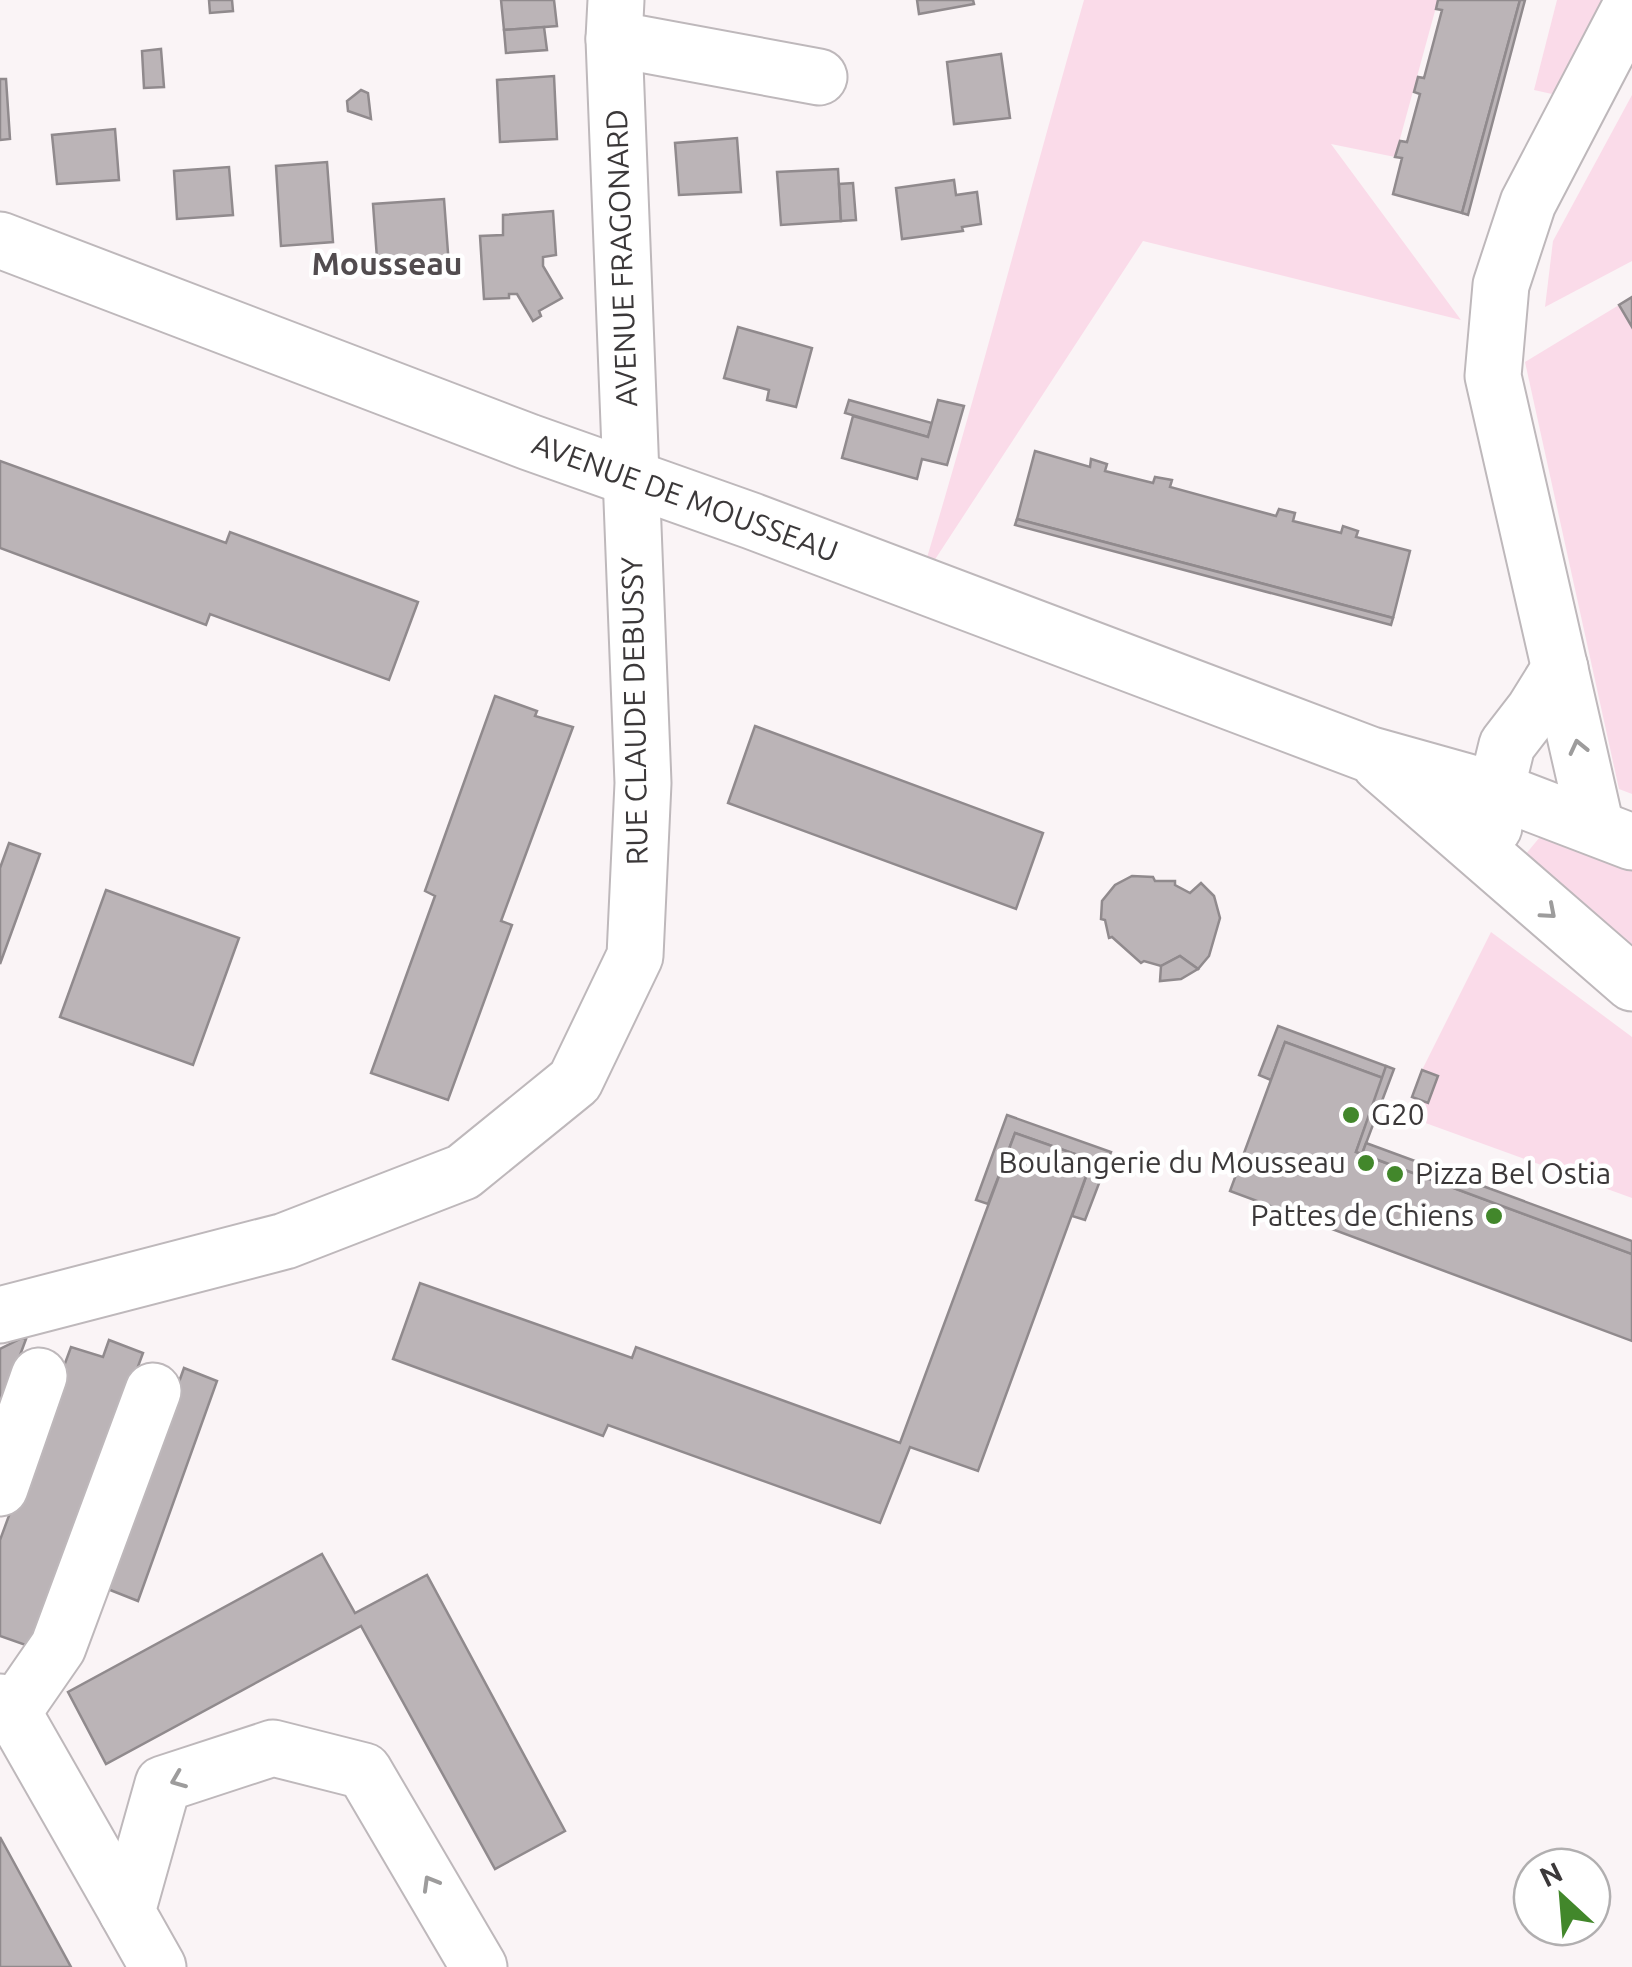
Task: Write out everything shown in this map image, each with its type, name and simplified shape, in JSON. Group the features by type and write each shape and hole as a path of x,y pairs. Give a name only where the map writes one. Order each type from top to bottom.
{"street":[{"path":"1614,834 1560,668 1494,376 1501,286 1528,203 1632,4"},
{"name":"AVENUE FRAGONARD","path":"630,478 615,20 819,77"},
{"name":"AVENUE DE MOUSSEAU","path":"0,240 1370,755 1496,790 1614,834"},
{"name":"RUE CLAUDE DEBUSSY","path":"0,1315 284,1241 464,1172 575,1081 635,956 643,782 630,478"},
{"path":"1496,866 1496,790 1507,745 1560,668"},
{"name":"AVENUE DE MOUSSEAU","path":"1370,755 1632,983"},
{"path":"0,1488 39,1376"},
{"path":"152,1391 58,1647 6,1707 158,1967"},
{"path":"128,1912 163,1784 274,1748 364,1771 479,1967"}],"shaded area":[{"path":"1084,0 1438,0 1395,157 1331,144 1461,320 1143,241 919,584 962,439"},
{"path":"1557,0 1615,0 1561,96 1534,90"},
{"path":"1632,95 1632,261 1545,307 1553,241"},
{"path":"1619,305 1632,327 1632,794 1619,789 1525,362"},
{"path":"1563,834 1632,864 1632,964 1525,855 1540,837"},
{"path":"1491,932 1632,1037 1632,1198 1409,1117 1422,1070"}],"building":[{"path":"209,0 232,0 233,11 210,13"},
{"path":"501,0 554,0 557,26 504,30"},
{"path":"917,0 973,0 974,4 919,14"},
{"path":"1438,0 1520,0 1462,213 1393,194 1402,158 1395,157 1400,141 1407,142 1420,94 1414,92 1418,77 1424,78 1442,10 1436,9"},
{"path":"1520,0 1525,0 1468,215 1462,213"},
{"path":"544,27 547,50 506,53 504,30"},
{"path":"161,49 164,87 144,88 142,51"},
{"path":"1001,54 1010,118 954,124 947,62"},
{"path":"554,76 557,139 500,142 497,80"},
{"path":"0,79 6,79 10,139 0,140"},
{"path":"361,90 368,93 371,119 348,111 347,101"},
{"path":"115,129 119,180 57,184 52,135"},
{"path":"737,138 741,192 679,195 675,143"},
{"path":"327,162 333,242 281,246 276,166"},
{"path":"229,167 233,215 177,219 174,171"},
{"path":"838,169 841,221 781,225 777,172"},
{"path":"954,180 956,195 977,192 981,224 962,227 963,231 902,239 896,188"},
{"path":"853,183 856,220 841,221 839,184"},
{"path":"444,199 449,266 378,272 373,204"},
{"path":"553,211 556,255 543,257 543,266 562,298 539,311 541,316 533,321 517,294 484,299 480,236 503,235 503,215"},
{"path":"1632,297 1632,327 1619,305"},
{"path":"738,327 812,348 796,407 767,400 769,390 724,378"},
{"path":"849,400 932,423 928,437 845,413"},
{"path":"938,400 964,406 947,465 922,459 917,479 842,458 853,416 928,437"},
{"path":"1035,451 1090,467 1091,459 1107,464 1105,471 1153,483 1155,477 1172,480 1170,487 1276,516 1279,509 1295,513 1293,521 1341,533 1343,526 1358,531 1356,537 1410,551 1393,618 1017,519"},
{"path":"0,461 226,543 230,532 418,602 389,680 210,614 206,625 0,548"},
{"path":"1017,519 1393,618 1391,625 1015,525"},
{"path":"495,696 537,711 535,716 573,727 501,921 512,925 448,1100 371,1073 435,896 425,891"},
{"path":"755,726 1043,833 1016,909 728,803"},
{"path":"9,843 40,854 0,964 0,868"},
{"path":"1132,876 1175,881 1175,885 1190,893 1201,883 1214,896 1220,918 1209,956 1198,969 1180,956 1161,966 1141,963 1109,938 1105,920 1101,919 1102,901 1115,885"},
{"path":"106,890 239,938 193,1065 60,1017"},
{"path":"1180,956 1198,969 1181,979 1160,981 1161,966"},
{"path":"1278,1026 1386,1066 1383,1078 1285,1042 1271,1080 1259,1075"},
{"path":"1285,1042 1383,1078 1356,1152 1632,1254 1632,1341 1230,1191"},
{"path":"1386,1066 1394,1069 1362,1154 1356,1152"},
{"path":"1422,1070 1438,1076 1428,1103 1412,1097"},
{"path":"1007,1115 1111,1152 1085,1220 1072,1216 1092,1160 1015,1133 988,1204 976,1200"},
{"path":"1015,1133 1092,1160 978,1471 910,1447 880,1523 608,1425 603,1436 393,1359 420,1283 632,1358 636,1347 900,1443"},
{"path":"1366,1143 1632,1241 1632,1254 1362,1154"},
{"path":"26,1339 0,1409 0,1349"},
{"path":"109,1340 143,1353 34,1648 0,1636 0,1540 71,1347 103,1357"},
{"path":"184,1368 217,1381 138,1601 105,1588"},
{"path":"322,1554 355,1613 427,1575 565,1831 495,1869 361,1626 106,1764 68,1692"},
{"path":"0,1837 71,1967 0,1967"}],"place":[{"name":"G20","path":"1351,1115"},
{"name":"Boulangerie du Mousseau","path":"1366,1163"},
{"name":"Pizza Bel Ostia","path":"1395,1174"},
{"name":"Pattes de Chiens","path":"1494,1216"}],"district":[{"name":"Mousseau","path":"387,264"}]}
